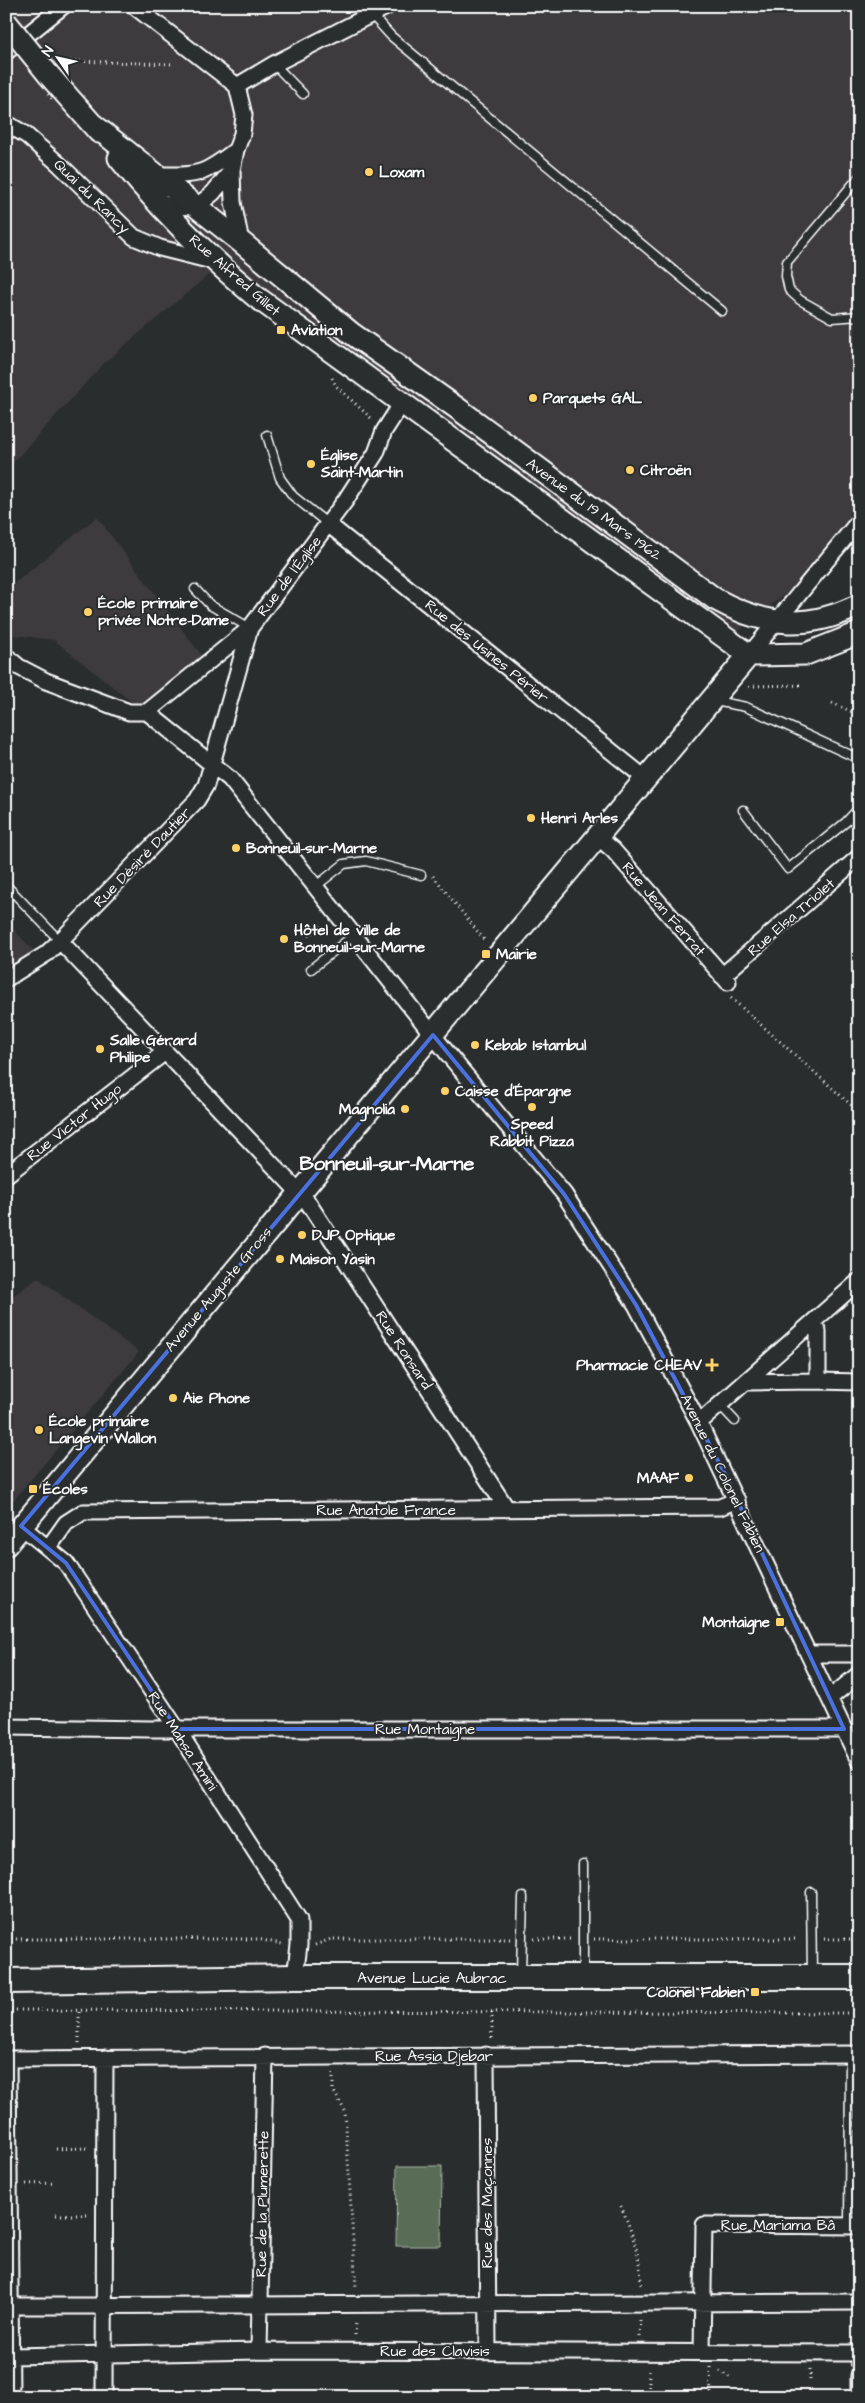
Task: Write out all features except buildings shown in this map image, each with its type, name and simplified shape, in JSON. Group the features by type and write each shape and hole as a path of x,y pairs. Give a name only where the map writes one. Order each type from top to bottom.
{"main road":[{"name":"Rue Alfred Gillet","path":"6,22 91,123 154,202 214,261 255,296 402,403"},
{"name":"Rue Alfred Gillet","path":"91,123 241,242 351,333 420,382"},
{"name":"Avenue du 19 Mars 1962","path":"420,382 715,599 741,613 775,622 810,620 847,611 859,605"},
{"name":"Avenue du 19 Mars 1962","path":"402,403 749,654"},
{"path":"749,654 806,654 859,633"},
{"name":"Avenue Auguste Gross","path":"6,1545 299,1191 433,1035 749,654"},
{"name":"Avenue Lucie Aubrac","path":"6,1981 295,1978 859,1977"}],"street":[{"path":"6,52 64,6"},
{"path":"134,6 237,86 244,115 242,134 232,170 233,202 241,242"},
{"path":"237,86 274,64 388,6"},
{"name":"Quai du Rancy","path":"6,123 26,135 60,165 134,237 160,248 214,261"},
{"path":"155,175 196,175 213,168 236,150"},
{"path":"154,202 172,206 196,207 213,193 232,170"},
{"name":"Rue de l'Église","path":"212,766 250,628 328,524 376,454 384,431 402,403"},
{"path":"749,654 859,521"},
{"name":"Rue des Usines Périer","path":"328,524 646,778"},
{"path":"6,656 19,667 46,681 129,712 147,712 250,628"},
{"name":"Avenue du Colonel Fabien","path":"147,712 230,779 433,1035 564,1194 636,1305 700,1423 859,1761"},
{"name":"Rue Désiré Dautier","path":"6,979 46,954 188,812 206,785 212,766"},
{"name":"Rue Jean Ferrat","path":"598,836 613,850 725,979"},
{"name":"Rue Elsa Triolet","path":"725,979 859,858"},
{"name":"Rue Ronsard","path":"60,941 299,1191 312,1208 507,1509"},
{"name":"Rue Victor Hugo","path":"6,1175 165,1052"},
{"path":"700,1423 859,1281"},
{"path":"812,1323 818,1332 818,1381"},
{"path":"747,1382 859,1382"},
{"name":"Rue Anatole France","path":"49,1547 66,1523 84,1512 720,1507 737,1500"},
{"name":"Rue Mahsa Amini","path":"22,1526 66,1563 177,1729 299,1920 300,1945 295,1978"},
{"path":"810,1654 859,1654"},
{"path":"830,1698 859,1674"},
{"name":"Rue Montaigne","path":"6,1727 177,1729 844,1729"},
{"name":"Rue Assia Djebar","path":"10,2184 8,2059 854,2054"},
{"name":"Rue de la Plumerette","path":"259,2351 265,2056"},
{"name":"Rue des Maçonnes","path":"488,2351 489,2056"},
{"path":"104,2397 105,2058"},
{"path":"10,2184 11,2397"},
{"name":"Rue Mariama Bâ","path":"706,2352 703,2303 704,2225 854,2226"},
{"path":"12,2306 859,2302"},
{"name":"Rue des Clavisis","path":"11,2356 259,2351 859,2353"},
{"path":"859,2353 859,2362"},
{"path":"859,2375 859,2397"}],"lane":[{"path":"372,14 391,36 722,311"},
{"path":"274,64 303,94"},
{"path":"859,177 787,262 786,276 789,290 800,300 832,318 859,316"},
{"path":"267,435 280,478 293,496 328,524"},
{"path":"195,589 210,605 250,628"},
{"path":"711,700 746,707 859,759"},
{"path":"743,810 788,869 846,822 859,808"},
{"path":"316,886 344,864 366,861 421,875"},
{"path":"6,884 60,941"},
{"path":"311,969 354,935"},
{"path":"720,1405 735,1421"},
{"path":"582,1864 583,1978"},
{"path":"811,1892 812,1978"},
{"path":"521,1978 523,1897"},
{"path":"854,2054 854,2226"}],"path":[{"path":"70,61 175,64"},
{"path":"747,686 766,684 803,685"},
{"path":"832,703 859,715"},
{"path":"421,875 431,873 486,942"},
{"path":"308,936 324,924"},
{"path":"725,979 728,995 859,1112"},
{"path":"6,1939 257,1939 289,1945"},
{"path":"6,2010 859,2013"},
{"path":"78,2059 79,2011"},
{"path":"489,2056 492,2012"},
{"path":"333,2056 333,2090 345,2111 356,2304 355,2351"},
{"path":"56,2150 105,2148"},
{"path":"10,2184 56,2183"},
{"path":"621,2206 633,2234 641,2266 641,2303 648,2397"},
{"path":"56,2215 105,2215"},
{"path":"706,2352 710,2368 710,2397"},
{"path":"710,2368 732,2378"}],"highlighted area":[{"path":"433,1035 564,1194 636,1305 726,1476 844,1729 177,1729 66,1563 21,1526"}],"shaded area":[{"path":"6,6 859,6 859,509 794,587 737,632 213,271 105,362 6,470"},
{"name":"École primaire privée Notre-Dame","path":"97,517 202,656 138,707 54,640 6,634 6,590"},
{"path":"6,922 33,950 6,972"},
{"name":"École primaire Langevin Wallon","path":"38,1278 139,1352 6,1509 6,1301"}],"green space":[{"path":"397,2166 442,2166 441,2246 396,2246"}],"place":[{"name":"Loxam","path":"369,172"},
{"name":"Aviation","path":"281,330"},
{"name":"Parquets GAL","path":"533,398"},
{"name":"Église Saint-Martin","path":"311,464"},
{"name":"Citroën","path":"630,470"},
{"name":"École primaire privée Notre-Dame","path":"88,612"},
{"name":"Henri Arles","path":"531,818"},
{"name":"Bonneuil-sur-Marne","path":"236,848"},
{"name":"Hôtel de ville de Bonneuil-sur-Marne","path":"284,939"},
{"name":"Mairie","path":"486,954"},
{"name":"Kebab Istambul","path":"475,1045"},
{"name":"Salle Gérard Philipe","path":"100,1049"},
{"name":"Caisse d'Épargne","path":"445,1091"},
{"name":"Speed Rabbit Pizza","path":"532,1107"},
{"name":"Magnolia","path":"405,1109"},
{"name":"DJP Optique","path":"302,1235"},
{"name":"Maison Yasin","path":"280,1259"},
{"name":"Pharmacie CHEAV","path":"712,1365"},
{"name":"Aie Phone","path":"173,1398"},
{"name":"École primaire Langevin Wallon","path":"39,1430"},
{"name":"MAAF","path":"689,1478"},
{"name":"Écoles","path":"33,1489"},
{"name":"Montaigne","path":"780,1622"},
{"name":"Colonel Fabien","path":"755,1992"}],"district":[{"name":"Bonneuil-sur-Marne","path":"387,1163"}]}
